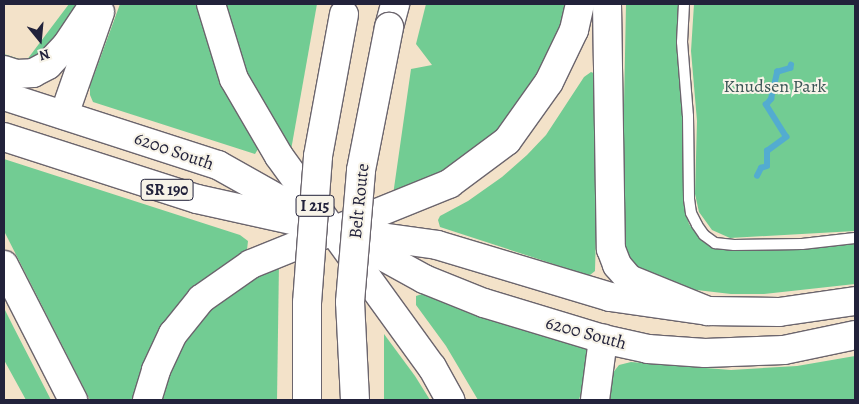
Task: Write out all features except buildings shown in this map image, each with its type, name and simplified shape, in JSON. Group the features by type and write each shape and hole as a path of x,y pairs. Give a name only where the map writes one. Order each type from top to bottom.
{"main road":[{"path":"4,70 16,74 33,73 48,65 66,46 94,4"},
{"path":"64,115 103,4"},
{"path":"211,4 234,79 279,156 432,368 450,400"},
{"path":"147,400 156,370 173,334 201,299 252,264 449,184 507,141 550,82 574,30 580,4"},
{"path":"607,4 611,249 617,265 629,279 708,311"},
{"name":"I 215","path":"307,400 307,303 318,156 346,9"},
{"name":"Belt Route","path":"356,400 350,302 361,170 392,15"},
{"name":"6200 South","path":"4,96 218,165 424,279 484,303 603,339 648,349 705,353 784,350 855,335"},
{"name":"6200 South","path":"4,137 197,199 334,230 437,245 610,297 708,311 779,312 855,301"},
{"path":"4,265 73,400"},
{"path":"595,400 603,339"}],"lane":[{"path":"684,4 682,42 688,116 689,199 691,213 697,226 716,243 734,245 802,244 855,238"}],"green space":[{"path":"69,4 77,4 65,31 46,53 29,63 4,62 4,54 26,61"},
{"path":"120,4 201,4 225,88 258,149 255,154 93,102 90,95 90,86"},
{"path":"225,4 317,4 291,150 255,89 239,54 228,22"},
{"path":"426,4 573,4 563,37 508,124 438,177 393,195 411,69 432,65 416,44"},
{"path":"626,4 681,4 678,55 685,128 683,202 689,224 695,232 714,247 723,250 779,249 855,242 855,284 764,294 731,294 671,287 638,275 623,251 622,207"},
{"name":"Knudsen Park","path":"694,4 855,4 855,231 730,238 712,230 699,212 695,194 697,121 691,51"},
{"path":"591,72 596,74 600,81 595,271 590,275 584,274 440,227 438,220 440,216 468,201 502,177 527,155 546,135 584,77"},
{"path":"4,159 240,235 248,241 247,250 202,281 160,331 142,367 132,400 90,400 4,231"},
{"path":"279,262 277,400 157,400 172,359 194,325 222,297"},
{"path":"422,294 588,347 591,354 579,400 478,400 446,346 416,305 416,296"},
{"path":"4,308 51,400 26,400 4,360"},
{"path":"384,334 415,376 430,400 384,400"},
{"path":"855,356 855,400 604,400 612,374 619,365 631,362 731,370 797,366"}],"waterway":[{"path":"757,176 761,168 767,166 767,151 786,137 766,105 771,99 777,72 790,68 791,65"}]}
